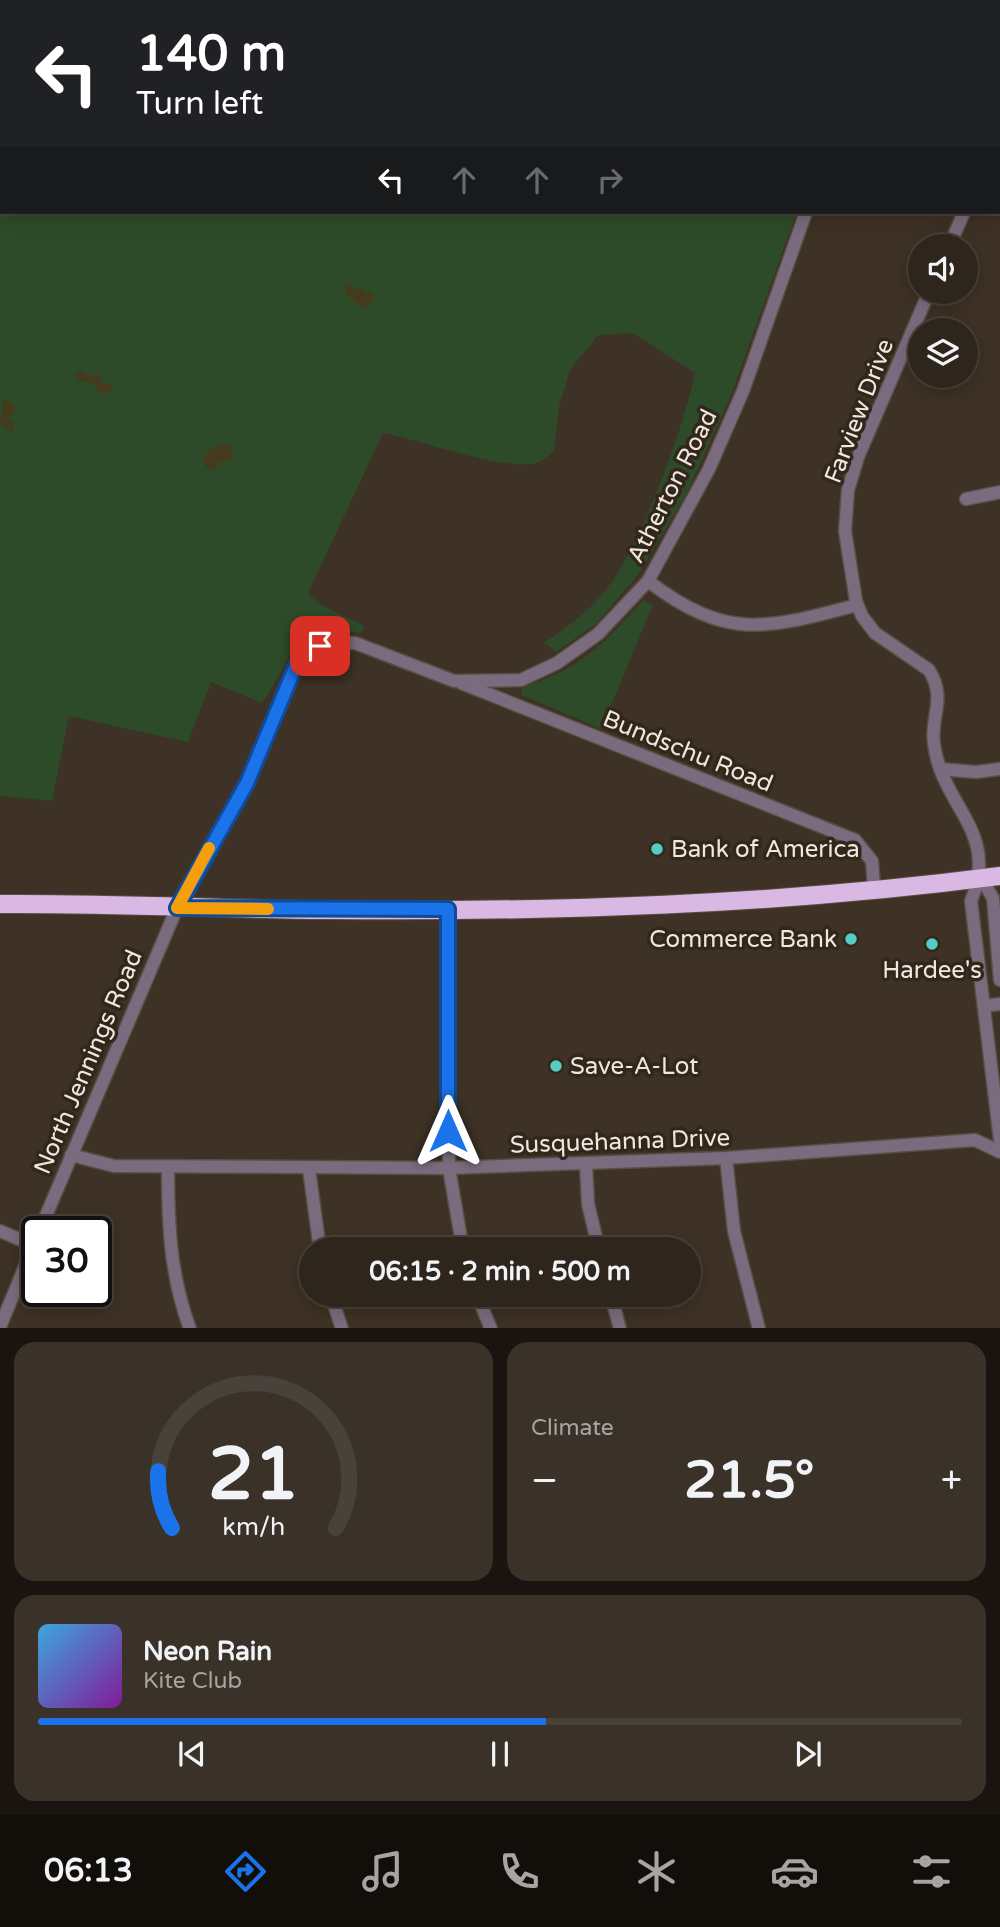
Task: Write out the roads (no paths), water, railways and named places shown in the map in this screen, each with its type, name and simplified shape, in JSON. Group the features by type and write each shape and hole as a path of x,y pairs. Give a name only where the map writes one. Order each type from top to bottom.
{"highway":[{"path":"0,904 448,909 640,905 1000,876"}],"street":[{"name":"Atherton Road","path":"177,908 247,783 297,663 307,653 331,643 355,643 454,681 521,680 537,674 598,634 648,581 709,469 743,391 805,214"},
{"path":"955,234 963,214"},
{"name":"Farview Drive","path":"924,304 858,457 848,490 845,531 857,605 875,633 929,670 934,679 939,699 933,742 940,769 974,831 981,878"},
{"path":"966,499 1000,492"},
{"path":"648,581 699,614 735,625 775,623 857,605"},
{"name":"Bundschu Road","path":"454,681 856,840 872,861 874,888"},
{"path":"940,769 976,772 1000,769"},
{"path":"981,878 993,898 1000,980"},
{"path":"981,878 971,901 1000,1140"},
{"name":"North Jennings Road","path":"46,1216 177,908"},
{"path":"448,909 449,1168 461,1237"},
{"path":"979,957 998,955"},
{"path":"984,1006 1000,1004"},
{"name":"Susquehanna Drive","path":"71,1154 114,1166 309,1169 449,1168 726,1158 975,1140 1000,1152"},
{"path":"726,1158 734,1231 759,1328"},
{"path":"586,1164 589,1204 596,1237"},
{"path":"168,1168 168,1231 172,1262 190,1328"},
{"path":"309,1169 318,1237"},
{"path":"0,1231 21,1237"},
{"path":"0,1326 21,1275"},
{"path":"335,1307 342,1328"},
{"path":"483,1307 491,1328"},
{"path":"614,1307 620,1328"}],"place":[{"name":"Bank of America","path":"657,849"},
{"name":"Commerce Bank","path":"851,939"},
{"name":"Hardee's","path":"932,944"},
{"name":"Save-A-Lot","path":"556,1066"}]}
